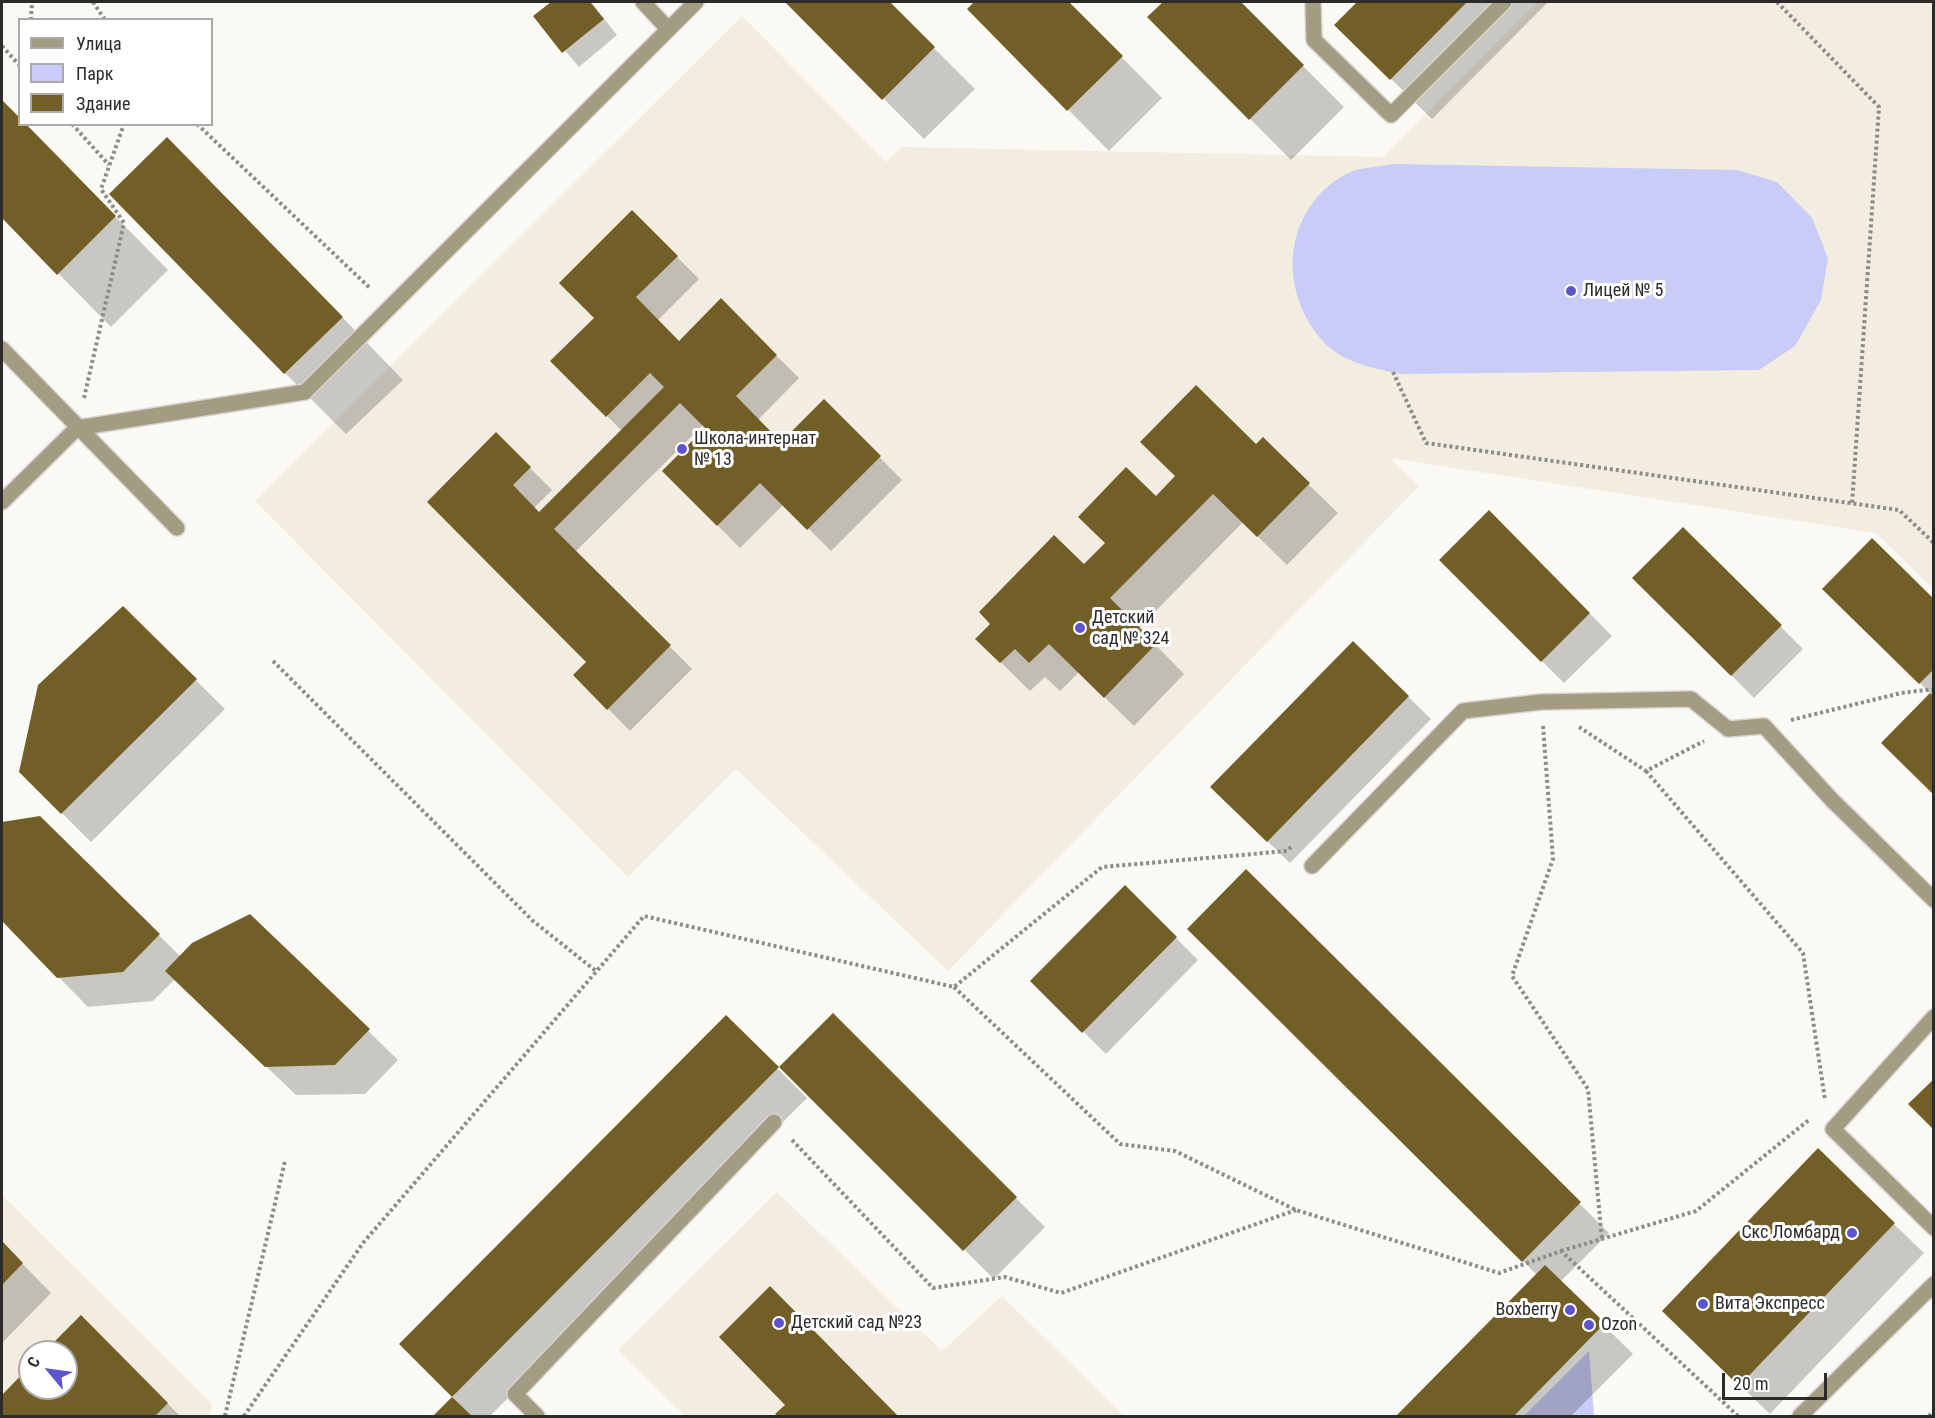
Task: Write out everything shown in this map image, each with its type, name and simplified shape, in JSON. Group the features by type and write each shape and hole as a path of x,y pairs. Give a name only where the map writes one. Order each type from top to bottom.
{"street":[{"path":"643,2 668,29"},
{"path":"2,502 77,428 305,392 696,2"},
{"path":"1313,2 1314,40 1391,115 1504,2"},
{"path":"2,349 177,528"},
{"path":"1312,866 1463,711 1541,702 1691,699 1728,729 1764,726 1832,800 1934,900"},
{"path":"1934,1017 1833,1129 1934,1228"},
{"path":"537,1416 515,1394 774,1122"},
{"path":"1800,1416 1934,1284"}],"path":[{"path":"31,18 32,2"},
{"path":"93,2 104,18"},
{"path":"1777,2 1879,107 1852,504"},
{"path":"2,46 18,64"},
{"path":"74,126 110,165"},
{"path":"77,428 124,223 101,189 123,126"},
{"path":"199,126 389,306"},
{"path":"1393,372 1426,443 1899,510 1934,543"},
{"path":"273,661 533,921 596,971"},
{"path":"1764,726 1901,693 1934,689"},
{"path":"1541,702 1646,771 1803,953 1826,1106 1840,1120"},
{"path":"1541,702 1553,859 1512,976 1588,1089 1602,1240"},
{"path":"1646,771 1728,729"},
{"path":"954,987 1102,867 1287,851 1295,843"},
{"path":"244,1416 363,1244 644,916 954,987 1120,1144 1175,1151 1296,1210 1499,1273 1561,1251 1696,1211 1826,1106"},
{"path":"774,1122 933,1288 1005,1277 1061,1293 1296,1210"},
{"path":"225,1416 285,1161"},
{"path":"1561,1251 1738,1416"},
{"path":"1929,1416 1934,1411"}],"shaded area":[{"path":"1538,2 1933,2 1933,589 1876,533 1390,458 1419,486 948,971 736,769 628,877 255,501 742,16 886,162 902,147 1383,157"},
{"name":"Детский сад №23","path":"777,1192 942,1351 1002,1296 1124,1416 685,1416 618,1350"},
{"path":"2,1195 212,1404 210,1416 2,1416"}],"green space":[{"path":"1393,164 1737,170 1777,182 1812,218 1828,258 1821,300 1795,346 1759,370 1400,374 1368,366 1347,359 1329,348 1307,319 1298,297 1293,273 1294,249 1300,227 1310,206 1327,188 1353,171"},
{"path":"1589,1351 1594,1415 1524,1416"}],"building":[{"path":"551,2 590,2 604,19 562,53 533,16"},
{"path":"785,2 890,2 935,47 882,100"},
{"path":"974,2 1069,2 1123,56 1067,111 967,9"},
{"path":"1163,2 1241,2 1304,65 1249,120 1147,17"},
{"path":"1357,2 1467,2 1390,80 1334,25"},
{"path":"2,100 18,116 18,126 28,126 116,216 57,275 2,218"},
{"path":"167,137 343,317 284,374 109,194"},
{"path":"632,210 678,256 636,297 679,341 721,298 777,355 736,396 781,442 824,399 881,456 807,530 760,483 717,526 662,471 705,428 680,403 554,529 671,645 607,710 573,675 586,662 427,502 496,432 531,467 513,485 539,512 664,387 650,373 606,417 550,361 594,318 559,283"},
{"path":"1196,385 1256,444 1263,437 1310,483 1257,537 1213,494 1110,598 1156,644 1104,698 1049,644 1029,663 1015,649 1000,663 975,639 990,624 979,612 1054,535 1084,564 1105,543 1078,517 1126,467 1156,496 1175,476 1140,442"},
{"path":"1489,510 1590,613 1541,662 1439,560"},
{"path":"1683,527 1782,625 1731,676 1632,578"},
{"path":"1872,538 1934,599 1934,669 1919,684 1822,589"},
{"path":"123,606 197,679 61,814 19,772 38,685"},
{"path":"1353,641 1409,696 1267,842 1210,787"},
{"path":"1930,693 1934,697 1934,795 1881,743"},
{"path":"40,816 160,934 123,972 57,978 2,921 2,822"},
{"path":"1246,869 1581,1202 1522,1262 1187,929"},
{"path":"1125,885 1177,937 1082,1033 1030,981"},
{"path":"250,914 370,1029 335,1065 265,1067 165,971 192,943"},
{"path":"833,1013 1017,1197 963,1251 779,1067"},
{"path":"726,1015 779,1067 452,1397 399,1344"},
{"path":"1934,1079 1934,1130 1908,1104"},
{"path":"1818,1148 1895,1223 1739,1386 1662,1311"},
{"path":"2,1241 23,1263 2,1285"},
{"path":"1545,1265 1605,1323 1514,1416 1396,1416"},
{"path":"770,1286 898,1416 778,1416 775,1414 785,1405 719,1337"},
{"path":"81,1315 168,1403 155,1416 2,1416 2,1395 18,1378 18,1400 78,1400 78,1340 56,1340"},
{"path":"452,1397 472,1416 433,1416"}],"place":[{"name":"Лицей № 5","path":"1571,291"},
{"name":"Школа-интернат № 13","path":"682,449"},
{"name":"Детский сад № 324","path":"1080,628"},
{"name":"Скс Ломбард","path":"1852,1233"},
{"name":"Вита Экспресс","path":"1703,1304"},
{"name":"Boxberry","path":"1570,1310"},
{"name":"Детский сад №23","path":"779,1323"},
{"name":"Ozon","path":"1589,1325"}]}
